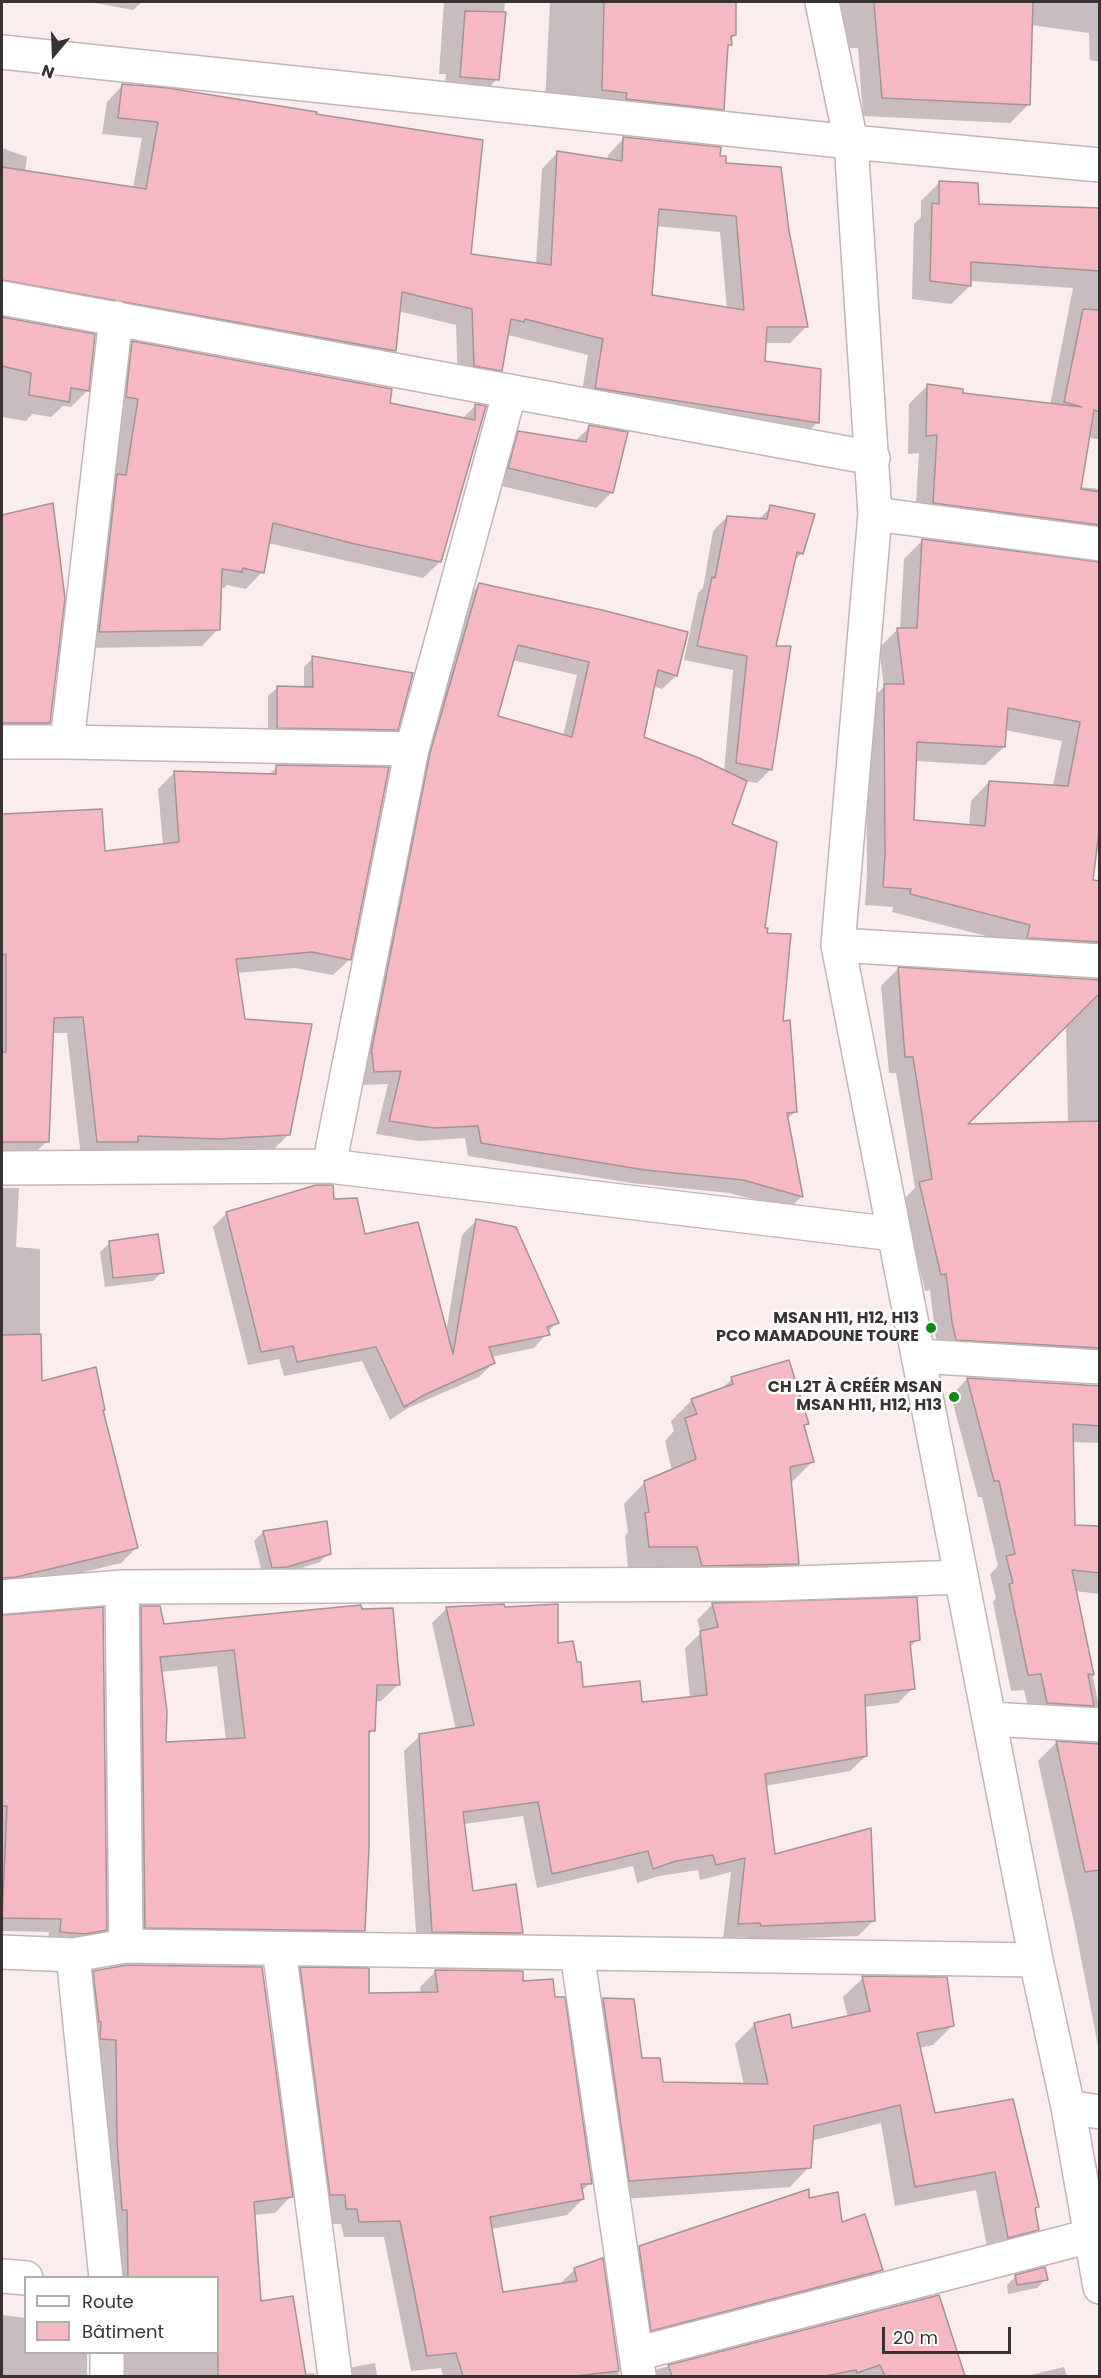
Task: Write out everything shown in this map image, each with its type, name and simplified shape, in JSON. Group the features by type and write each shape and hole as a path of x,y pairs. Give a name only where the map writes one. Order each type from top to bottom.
{"street":[{"path":"822,2 851,142 875,514 838,945 1036,1960 1084,2110 1090,2236 1100,2287"},
{"path":"2,52 851,142 1100,165"},
{"path":"2,298 873,458"},
{"path":"67,742 116,318"},
{"path":"329,1166 412,749 510,391"},
{"path":"875,514 1100,544"},
{"path":"2,742 412,749"},
{"path":"838,945 1100,961"},
{"path":"2,1168 329,1166 894,1234"},
{"path":"918,1356 1100,1367"},
{"path":"2,1597 122,1587 756,1584 961,1577"},
{"path":"122,1587 126,1946"},
{"path":"989,1719 1100,1725"},
{"path":"2,1952 73,1955 126,1946 1036,1960"},
{"path":"279,1949 335,2376"},
{"path":"577,1953 638,2365 1090,2236"},
{"path":"73,1955 106,2276"},
{"path":"2,2276 24,2278"},
{"path":"107,2354 107,2376"}],"building":[{"path":"604,2 736,2 736,35 731,36 732,45 728,45 724,110 626,99 627,93 602,90"},
{"path":"874,2 1033,2 1030,105 882,98"},
{"path":"465,11 506,12 499,80 460,77"},
{"path":"122,84 168,88 483,140 471,254 551,265 557,151 622,161 623,137 721,147 720,156 726,156 726,163 781,167 789,231 808,327 767,327 765,361 821,369 819,423 595,388 603,339 525,319 524,322 511,319 502,371 474,366 472,309 402,292 396,351 2,280 2,167 146,189 158,122 118,118","holes":["659,209 736,216 744,310 652,295"]},
{"path":"939,181 978,183 979,204 1100,208 1100,271 971,262 971,286 930,281 932,203 939,204"},
{"path":"1083,309 1100,310 1100,412 1094,410 1081,489 1100,492 1100,525 933,503 937,435 926,436 927,384 963,389 963,393 1082,407 1064,402"},
{"path":"2,317 95,334 89,391 71,388 69,402 29,395 31,373 2,366"},
{"path":"132,341 392,389 390,403 475,420 475,404 486,406 441,562 355,544 273,523 264,573 243,568 242,572 222,569 220,630 99,632 117,474 126,475 138,399 126,397"},
{"path":"589,425 628,432 613,493 508,468 518,431 586,442"},
{"path":"53,503 65,598 50,723 2,723 2,515"},
{"path":"770,505 815,514 803,554 797,552 776,646 791,646 772,770 736,763 747,656 697,646 712,577 715,578 727,516 767,519"},
{"path":"922,539 1100,562 1100,824 1093,880 1100,881 1100,942 1027,938 1030,925 910,894 911,889 883,887 885,854 884,684 904,684 897,628 917,628","holes":["1008,708 1080,722 1068,786 989,781 985,826 914,820 917,742 1005,747"]},
{"path":"479,583 688,632 677,676 658,670 644,737 699,758 747,781 732,824 777,842 765,928 768,928 767,933 791,934 783,1021 790,1020 797,1112 787,1113 803,1197 743,1180 645,1170 481,1143 478,1126 434,1128 389,1121 401,1071 374,1072 371,1053 430,753","holes":["518,645 589,662 572,737 498,716"]},
{"path":"312,656 413,673 398,730 277,728 277,686 313,687"},
{"path":"276,765 389,767 351,960 312,952 236,959 245,1019 312,1024 290,1135 219,1139 138,1136 138,1142 97,1142 83,1017 54,1018 49,1142 2,1142 2,1052 6,1052 6,954 2,955 2,814 102,809 105,851 179,842 174,771 276,774"},
{"path":"898,967 1100,980 1100,993 968,1124 1100,1121 1100,1348 956,1340 946,1274 941,1275 919,1182 932,1179 913,1057 905,1057"},
{"path":"316,1185 333,1185 334,1199 357,1198 365,1234 418,1222 453,1354 476,1219 516,1227 559,1323 547,1327 550,1335 489,1347 495,1363 424,1395 404,1407 376,1347 297,1362 293,1346 261,1352 226,1212"},
{"path":"158,1234 164,1273 113,1278 109,1241"},
{"path":"41,1334 42,1381 96,1367 105,1410 103,1410 138,1548 16,1577 2,1578 2,1335"},
{"path":"789,1360 809,1424 804,1425 814,1462 790,1467 799,1564 702,1566 697,1547 649,1547 645,1513 649,1512 644,1481 696,1459 685,1418 697,1414 691,1399 733,1384 731,1377"},
{"path":"967,1378 1100,1386 1100,1426 1073,1424 1075,1525 1100,1526 1100,1573 1072,1570 1094,1675 1088,1674 1094,1706 1047,1703 1041,1674 1028,1675 1009,1584 1013,1583 1006,1556 1015,1554 999,1481 994,1481"},
{"path":"327,1521 331,1554 287,1567 272,1568 263,1531"},
{"path":"917,1597 920,1640 910,1642 915,1689 865,1695 867,1756 765,1774 775,1854 871,1828 875,1921 761,1926 760,1923 738,1924 745,1858 716,1865 713,1855 676,1861 653,1869 648,1851 552,1874 538,1802 463,1812 473,1891 516,1884 523,1933 432,1932 419,1734 474,1725 446,1607 558,1604 558,1643 573,1641 577,1662 581,1662 583,1687 640,1681 642,1702 707,1695 700,1631 718,1627 712,1603"},
{"path":"361,1605 362,1609 393,1608 400,1685 377,1685 375,1731 369,1731 369,1848 365,1931 145,1928 141,1606 160,1606 164,1624","holes":["234,1650 245,1738 166,1742 167,1711 160,1657"]},
{"path":"103,1607 107,1930 85,1934 60,1932 61,1919 2,1918 7,1806 2,1806 2,1615"},
{"path":"1056,1741 1100,1744 1100,1870 1085,1872"},
{"path":"127,1965 262,1967 293,2197 254,2202 261,2301 293,2296 306,2376 218,2376 219,2276 128,2276 127,2210 122,2210 117,2141 116,2040 100,2039 101,2022 99,2022 93,1971"},
{"path":"300,1967 369,1968 369,1993 438,1992 435,1970 523,1971 523,1981 553,1979 555,1997 565,1997 592,2184 581,2184 584,2199 490,2217 503,2292 577,2281 574,2268 603,2258 619,2371 576,2376 463,2376 456,2353 427,2356 400,2221 359,2222 357,2209 346,2209 345,2195 330,2195"},
{"path":"862,1976 947,1977 954,2026 917,2033 935,2113 1013,2099 1039,2207 1035,2208 1039,2230 1008,2238 995,2172 915,2187 900,2105 814,2126 811,2168 629,2181 603,1998 634,1999 642,2058 660,2058 663,2082 768,2084 754,2023 790,2014 792,2028 870,2011"},
{"path":"809,2189 809,2198 838,2192 842,2222 865,2214 883,2270 651,2331 639,2246"},
{"path":"1045,2267 1048,2280 1017,2285 1015,2275"},
{"path":"939,2295 965,2376 885,2376 880,2365 857,2373 856,2370 825,2376 672,2376 668,2365"}],"place":[{"name":"MSAN H11, H12, H13 PCO MAMADOUNE TOURE","path":"931,1328"},
{"name":"CH L2T À CRÉÉR MSAN MSAN H11, H12, H13","path":"954,1397"}]}
